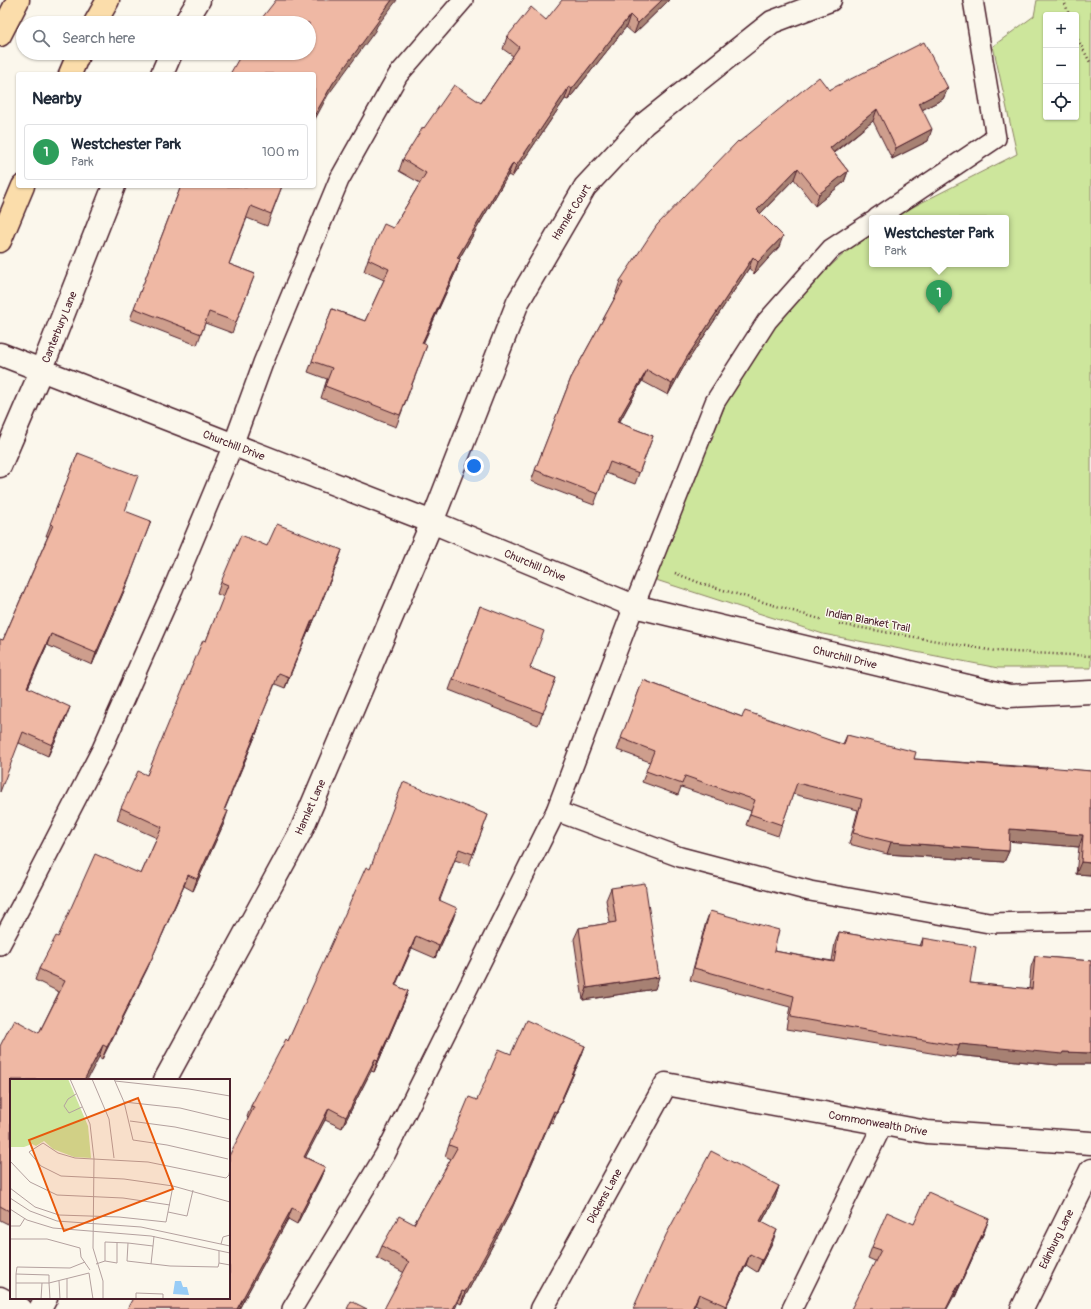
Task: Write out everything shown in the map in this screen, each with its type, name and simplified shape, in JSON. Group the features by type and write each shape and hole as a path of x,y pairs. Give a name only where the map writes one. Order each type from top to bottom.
{"main road":[{"path":"0,34 18,0"},
{"path":"99,16 108,0"},
{"path":"71,72 76,60"},
{"path":"0,241 22,188"}],"street":[{"path":"189,16 199,0"},
{"name":"Hamlet Court","path":"432,522 518,302 584,187 644,124 772,22 830,0"},
{"path":"163,72 168,60"},
{"name":"Canterbury Lane","path":"0,466 41,371 113,188"},
{"name":"Churchill Drive","path":"0,354 432,522 634,606 1009,696 1091,692"},
{"name":"Hamlet Lane","path":"166,1079 300,831 432,522"},
{"name":"Commonwealth Drive","path":"666,1084 927,1132 1091,1143"},
{"name":"Dickens Lane","path":"542,1309 666,1084"},
{"name":"Edinburg Lane","path":"1022,1309 1091,1170"},
{"path":"0,1298 21,1309"},
{"path":"40,1309 45,1299"}],"lane":[{"path":"0,945 102,749 173,589 233,445 263,363 339,180 398,75 463,0"},
{"path":"881,215 996,138 973,0"},
{"path":"292,1309 386,1153 556,811 651,562 715,402 767,321 831,249 869,224"},
{"path":"556,811 680,856 810,892 988,923 1091,921"},
{"path":"792,1309 883,1124"}],"path":[{"path":"1064,0 1068,12"},
{"path":"1079,42 1091,64"},
{"name":"Indian Blanket Trail","path":"651,562 700,583 824,620"},
{"name":"Indian Blanket Trail","path":"832,623 920,639 995,650 1091,656"}],"green space":[{"path":"1037,0 1091,0 1091,668 998,668 823,634 653,579 729,396 766,338 806,288 856,243 869,234 869,267 1009,267 1009,215 898,215 1017,154 993,46 1034,16"}],"building":[{"path":"276,0 392,0 333,83 316,113 316,72 231,72 238,60 316,60 316,16 263,16"},
{"path":"562,0 662,0 638,23 630,15 572,89 569,87 516,166 513,163 457,258 460,259 422,343 427,345 400,415 325,386 332,368 312,361 332,309 365,321 389,269 368,259 384,224 393,228 426,173 403,159 423,127 424,128 454,85 481,103 519,47 507,37 531,7 546,20"},
{"path":"924,42 948,88 919,103 932,129 896,148 877,109 830,148 848,171 819,194 798,168 757,210 783,236 758,262 753,257 687,357 672,384 647,370 617,422 653,436 639,473 610,462 598,494 535,470 571,378 623,283 620,281 657,225 738,141 739,142 819,77 829,90"},
{"path":"180,188 281,188 271,214 251,206 229,264 255,274 236,322 209,312 201,334 134,308"},
{"path":"78,453 138,476 125,511 151,521 131,573 96,653 51,634 27,687 70,707 52,745 23,732 0,792 0,639 3,640 53,525 50,524"},
{"path":"277,524 342,550 289,677 279,673 224,810 228,811 197,879 188,875 152,958 107,1047 103,1045 85,1079 10,1079 10,1211 0,1206 0,1046 14,1019 39,1033 65,981 39,969 56,936 58,937 95,854 141,874 162,827 121,808 138,771 147,775 203,640 206,641 228,585 221,582 241,535 267,546"},
{"path":"480,606 544,631 530,668 556,678 543,713 453,679"},
{"path":"643,680 742,717 745,711 844,745 847,735 916,752 914,759 1091,771 1091,863 1081,862 1083,835 1010,829 1009,851 891,842 853,833 862,799 797,783 782,825 750,814 755,800 685,776 682,784 646,771 654,751 621,738"},
{"path":"403,782 488,815 473,854 459,849 439,900 457,908 439,946 416,936 395,985 408,991 378,1060 375,1059 346,1117 329,1108 304,1157 325,1167 301,1213 292,1208 237,1309 127,1309 132,1299 230,1299 230,1154 254,1107 251,1106 286,1039 288,1041 366,867 370,869"},
{"path":"645,883 659,977 587,988 579,928 616,922 611,888"},
{"path":"710,911 779,930 774,951 834,962 839,932 922,946 923,938 976,947 970,983 1032,989 1035,956 1091,961 1091,1053 1063,1052 1062,1054 960,1044 959,1046 790,1017 794,996 694,968"},
{"path":"526,1020 585,1046 556,1112 554,1111 513,1204 465,1292 462,1291 453,1309 384,1309 409,1262 382,1246 399,1216 414,1224 457,1148 449,1145 469,1097 477,1100 499,1049 511,1054"},
{"path":"711,1151 779,1186 760,1221 777,1230 762,1260 750,1254 726,1306 699,1294 692,1309 633,1309 666,1235"},
{"path":"928,1192 989,1219 959,1286 958,1285 946,1309 851,1309 881,1250 872,1247 887,1212 914,1224"},
{"path":"351,1301 367,1309 347,1309"}],"place":[{"name":"Westchester Park","path":"939,313"}]}
